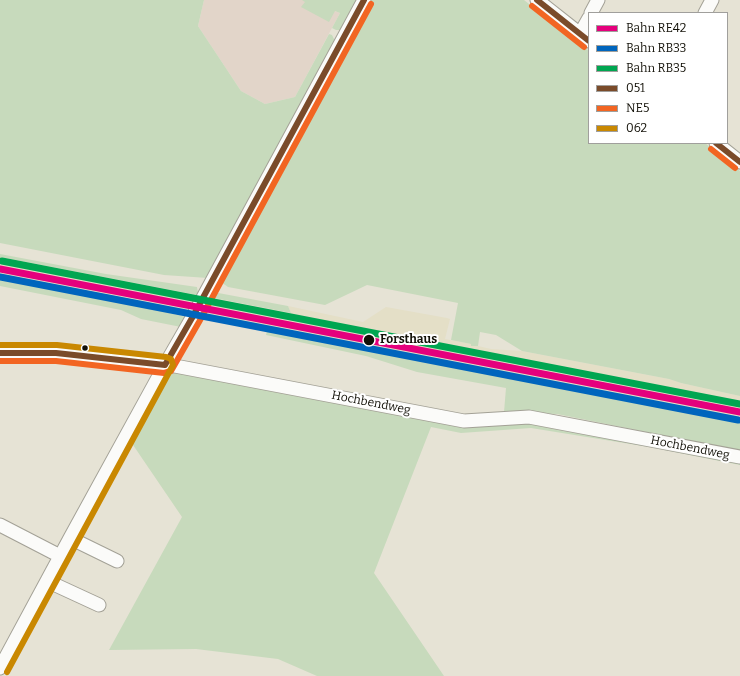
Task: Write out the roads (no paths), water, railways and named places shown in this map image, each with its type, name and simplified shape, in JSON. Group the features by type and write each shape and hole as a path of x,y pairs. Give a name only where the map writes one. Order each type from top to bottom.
{"street":[{"path":"0,668 364,0"},
{"path":"537,0 585,38 588,23"},
{"path":"592,12 598,0"},
{"path":"706,12 712,0"},
{"path":"717,144 740,162"},
{"name":"Hochbendweg","path":"0,353 56,353 165,365 464,421 529,417 740,457"},
{"path":"0,525 60,556"},
{"path":"70,538 117,562"},
{"path":"47,581 99,605"}],"rail line":[{"name":"RB35","path":"2,261 740,404"},
{"name":"RE42","path":"0,269 740,412"},
{"name":"RB33","path":"0,277 738,420"}],"place":[{"name":"Forsthaus","path":"369,340"}]}
